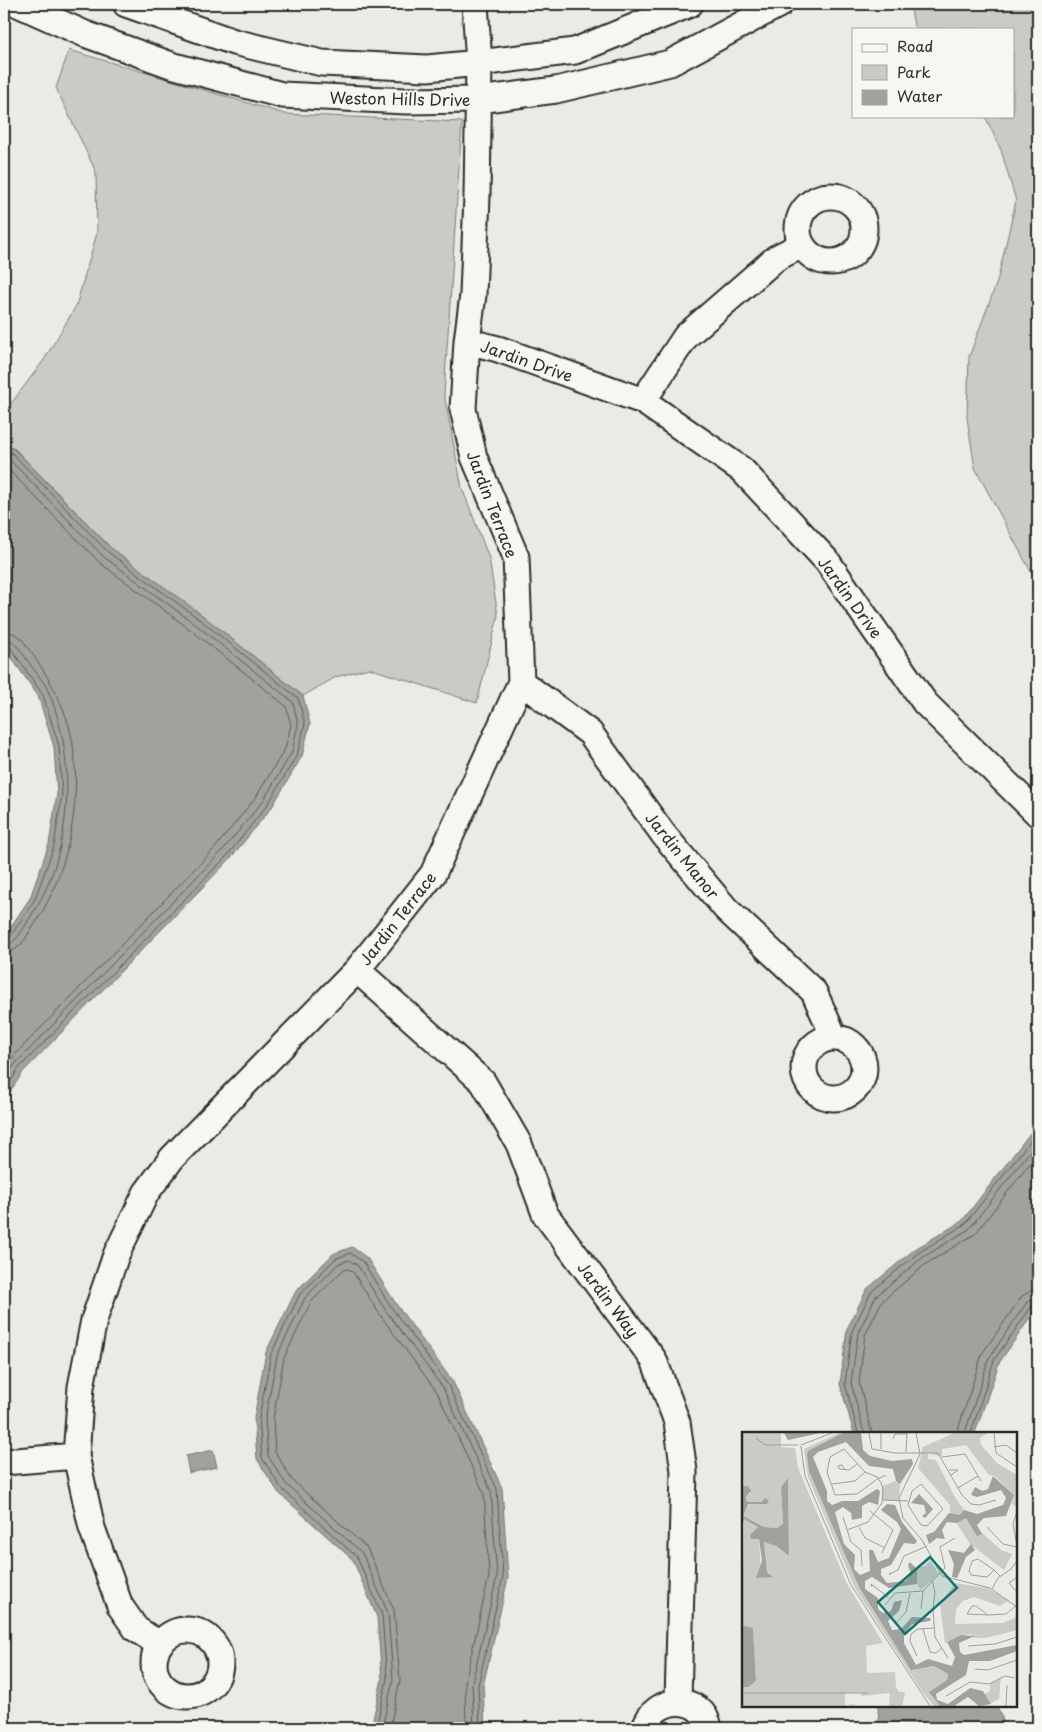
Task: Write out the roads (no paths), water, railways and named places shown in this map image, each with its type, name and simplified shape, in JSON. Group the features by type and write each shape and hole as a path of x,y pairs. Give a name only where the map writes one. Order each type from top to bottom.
{"street":[{"name":"Weston Hills Drive","path":"18,4 85,34 171,65 282,95 406,101 478,100 556,90 670,63 780,4"},
{"name":"Weston Hills Drive","path":"126,4 234,42 322,63 427,68 479,64 575,51 690,4"},
{"name":"Jardin Terrace","path":"159,1644 136,1630 120,1606 92,1528 76,1456 81,1387 94,1320 116,1255 146,1193 172,1158 357,970 433,874 521,682 516,557 474,457 463,409 467,341 473,295 479,64 475,4"},
{"path":"643,401 686,336 776,258 802,245"},
{"name":"Jardin Drive","path":"467,341 498,349 643,401 742,470 827,561 925,703 1038,814"},
{"name":"Jardin Manor","path":"521,682 590,732 664,835 726,909 814,992 834,1037"},
{"name":"Jardin Way","path":"357,970 483,1082 519,1144 545,1214 654,1360 678,1422 684,1471 678,1702"},
{"path":"4,1462 76,1456"},
{"path":"645,1728 654,1711 665,1704 678,1702 690,1704 701,1712 709,1728"}],"water":[{"path":"4,445 14,449 111,548 202,615 303,696 310,724 302,756 272,807 229,860 23,1072 4,1101 4,937 30,898 49,844 57,794 54,747 38,696 4,647"},
{"path":"1038,1123 1038,1306 999,1363 975,1432 854,1432 840,1384 847,1329 867,1289 915,1249 962,1221"},
{"path":"352,1247 367,1258 396,1304 453,1382 502,1488 508,1578 483,1686 485,1728 371,1728 382,1679 377,1617 353,1560 278,1492 257,1459 254,1418 266,1352 296,1291 333,1254"},
{"path":"213,1450 217,1467 189,1473 186,1456"},
{"path":"878,1707 997,1707 1006,1728 879,1728"}]}
